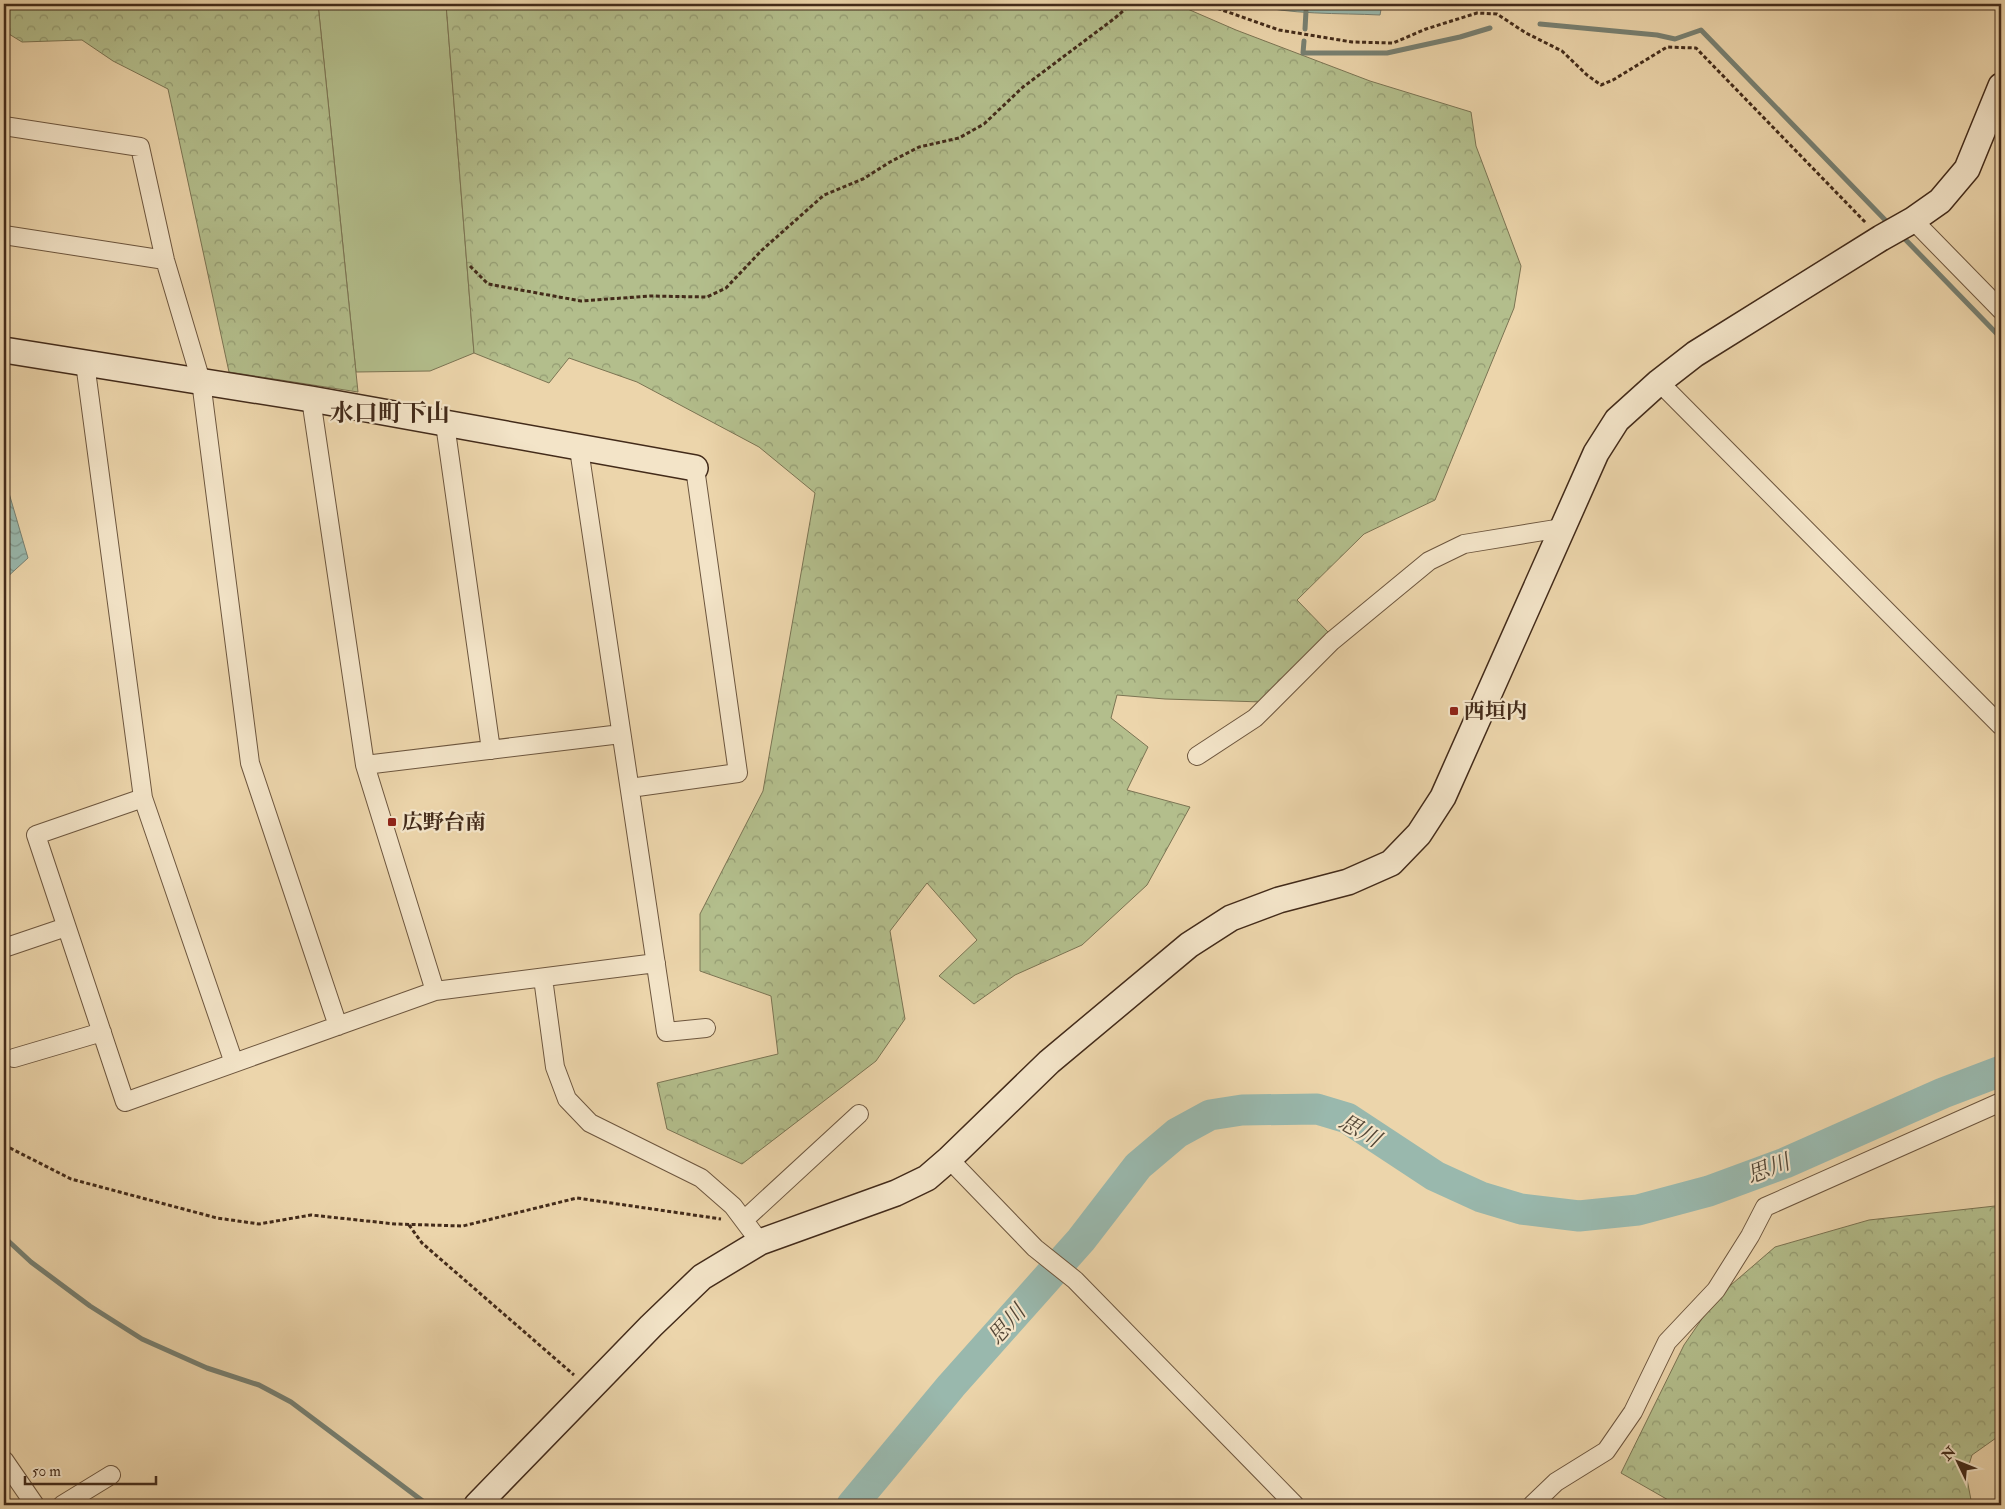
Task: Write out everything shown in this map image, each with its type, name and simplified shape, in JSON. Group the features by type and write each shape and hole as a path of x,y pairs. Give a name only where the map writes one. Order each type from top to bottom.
{"street":[{"path":"477,1505 702,1277 760,1242 896,1192 927,1178 1049,1062 1189,945 1231,918 1279,900 1348,882 1391,863 1419,834 1443,798 1596,452 1617,420 1659,382 1695,354 1881,238 1914,220 1940,201 1967,169 2001,86"},
{"path":"4,126 140,147 165,260 201,381 250,763 338,1026"},
{"path":"1914,220 2001,310"},
{"path":"4,235 165,260"},
{"path":"4,350 311,398 445,424 695,468 738,773 630,788"},
{"path":"85,363 143,798 234,1063"},
{"path":"1659,382 2001,726"},
{"path":"311,398 365,765 435,991"},
{"path":"445,424 491,750"},
{"path":"579,448 666,1032 706,1028"},
{"path":"1197,756 1255,718 1332,641 1428,561 1464,544 1562,528"},
{"path":"365,765 622,734"},
{"path":"143,798 36,835 125,1102 435,991 656,963"},
{"path":"4,948 66,927"},
{"path":"543,978 555,1067 567,1099 590,1123 701,1178 734,1206 760,1242"},
{"path":"14,1058 102,1032"},
{"path":"1532,1505 1556,1482 1606,1451 1633,1412 1667,1342 1716,1290 1750,1236 1765,1207 2001,1102"},
{"path":"744,1220 859,1114"},
{"path":"949,1159 1035,1248 1075,1280 1295,1505"},
{"path":"4,1460 35,1505"},
{"path":"62,1505 111,1475"}],"path":[{"path":"470,266 488,284 581,300 650,296 707,297 726,288 762,250 824,195 863,180 890,162 919,147 959,138 984,124 1023,87 1131,4"},
{"path":"1205,4 1279,30 1352,42 1393,43 1426,29 1477,13 1497,14 1526,33 1562,51 1587,75 1601,85 1613,80 1667,47 1696,48 1881,238"},
{"path":"4,1144 70,1179 217,1218 259,1224 311,1216 409,1224 463,1226 577,1198 726,1220 744,1220"},
{"path":"409,1224 422,1243 590,1389"}],"green space":[{"path":"4,4 318,4 358,392 229,372 168,89 113,61 82,40 22,42 4,31"},
{"path":"318,4 446,4 474,353 430,371 356,372"},
{"path":"446,4 1176,4 1236,30 1370,81 1471,112 1476,146 1521,266 1514,308 1435,500 1364,534 1297,600 1328,632 1263,702 1165,699 1117,695 1111,718 1148,747 1127,790 1190,807 1147,885 1082,945 1015,975 974,1004 939,976 977,940 927,883 890,931 905,1019 876,1061 742,1164 667,1129 657,1083 778,1054 771,996 700,971 700,914 763,791 815,493 759,447 637,382 569,358 549,383 474,353"},
{"path":"2001,1201 2001,1438 1996,1438 1972,1455 1966,1474 1972,1505 1677,1505 1621,1473 1684,1345 1717,1297 1775,1247 1869,1220 1995,1206"}],"water":[{"path":"1250,4 1382,4 1380,15 1297,12"},
{"path":"4,476 28,558 4,580"}],"waterway":[{"path":"1305,29 1306,11"},
{"path":"1540,24 1657,35 1675,39 1701,30 1890,225"},
{"path":"1304,41 1303,53 1387,53 1460,37 1490,28"},
{"path":"1900,234 2001,338"},
{"name":"思川","path":"852,1505 951,1386 1081,1240 1138,1166 1177,1133 1210,1115 1242,1110 1317,1109 1347,1118 1435,1176 1481,1197 1521,1209 1579,1216 1638,1210 1709,1191 1785,1163 1943,1093 2001,1071"},
{"path":"4,1237 31,1262 90,1306 142,1339 207,1368 259,1385 291,1402 428,1505"}],"place":[{"name":"西垣内","path":"1454,711"},
{"name":"広野台南","path":"392,822"}],"district":[{"name":"水口町下山","path":"390,413"}]}
